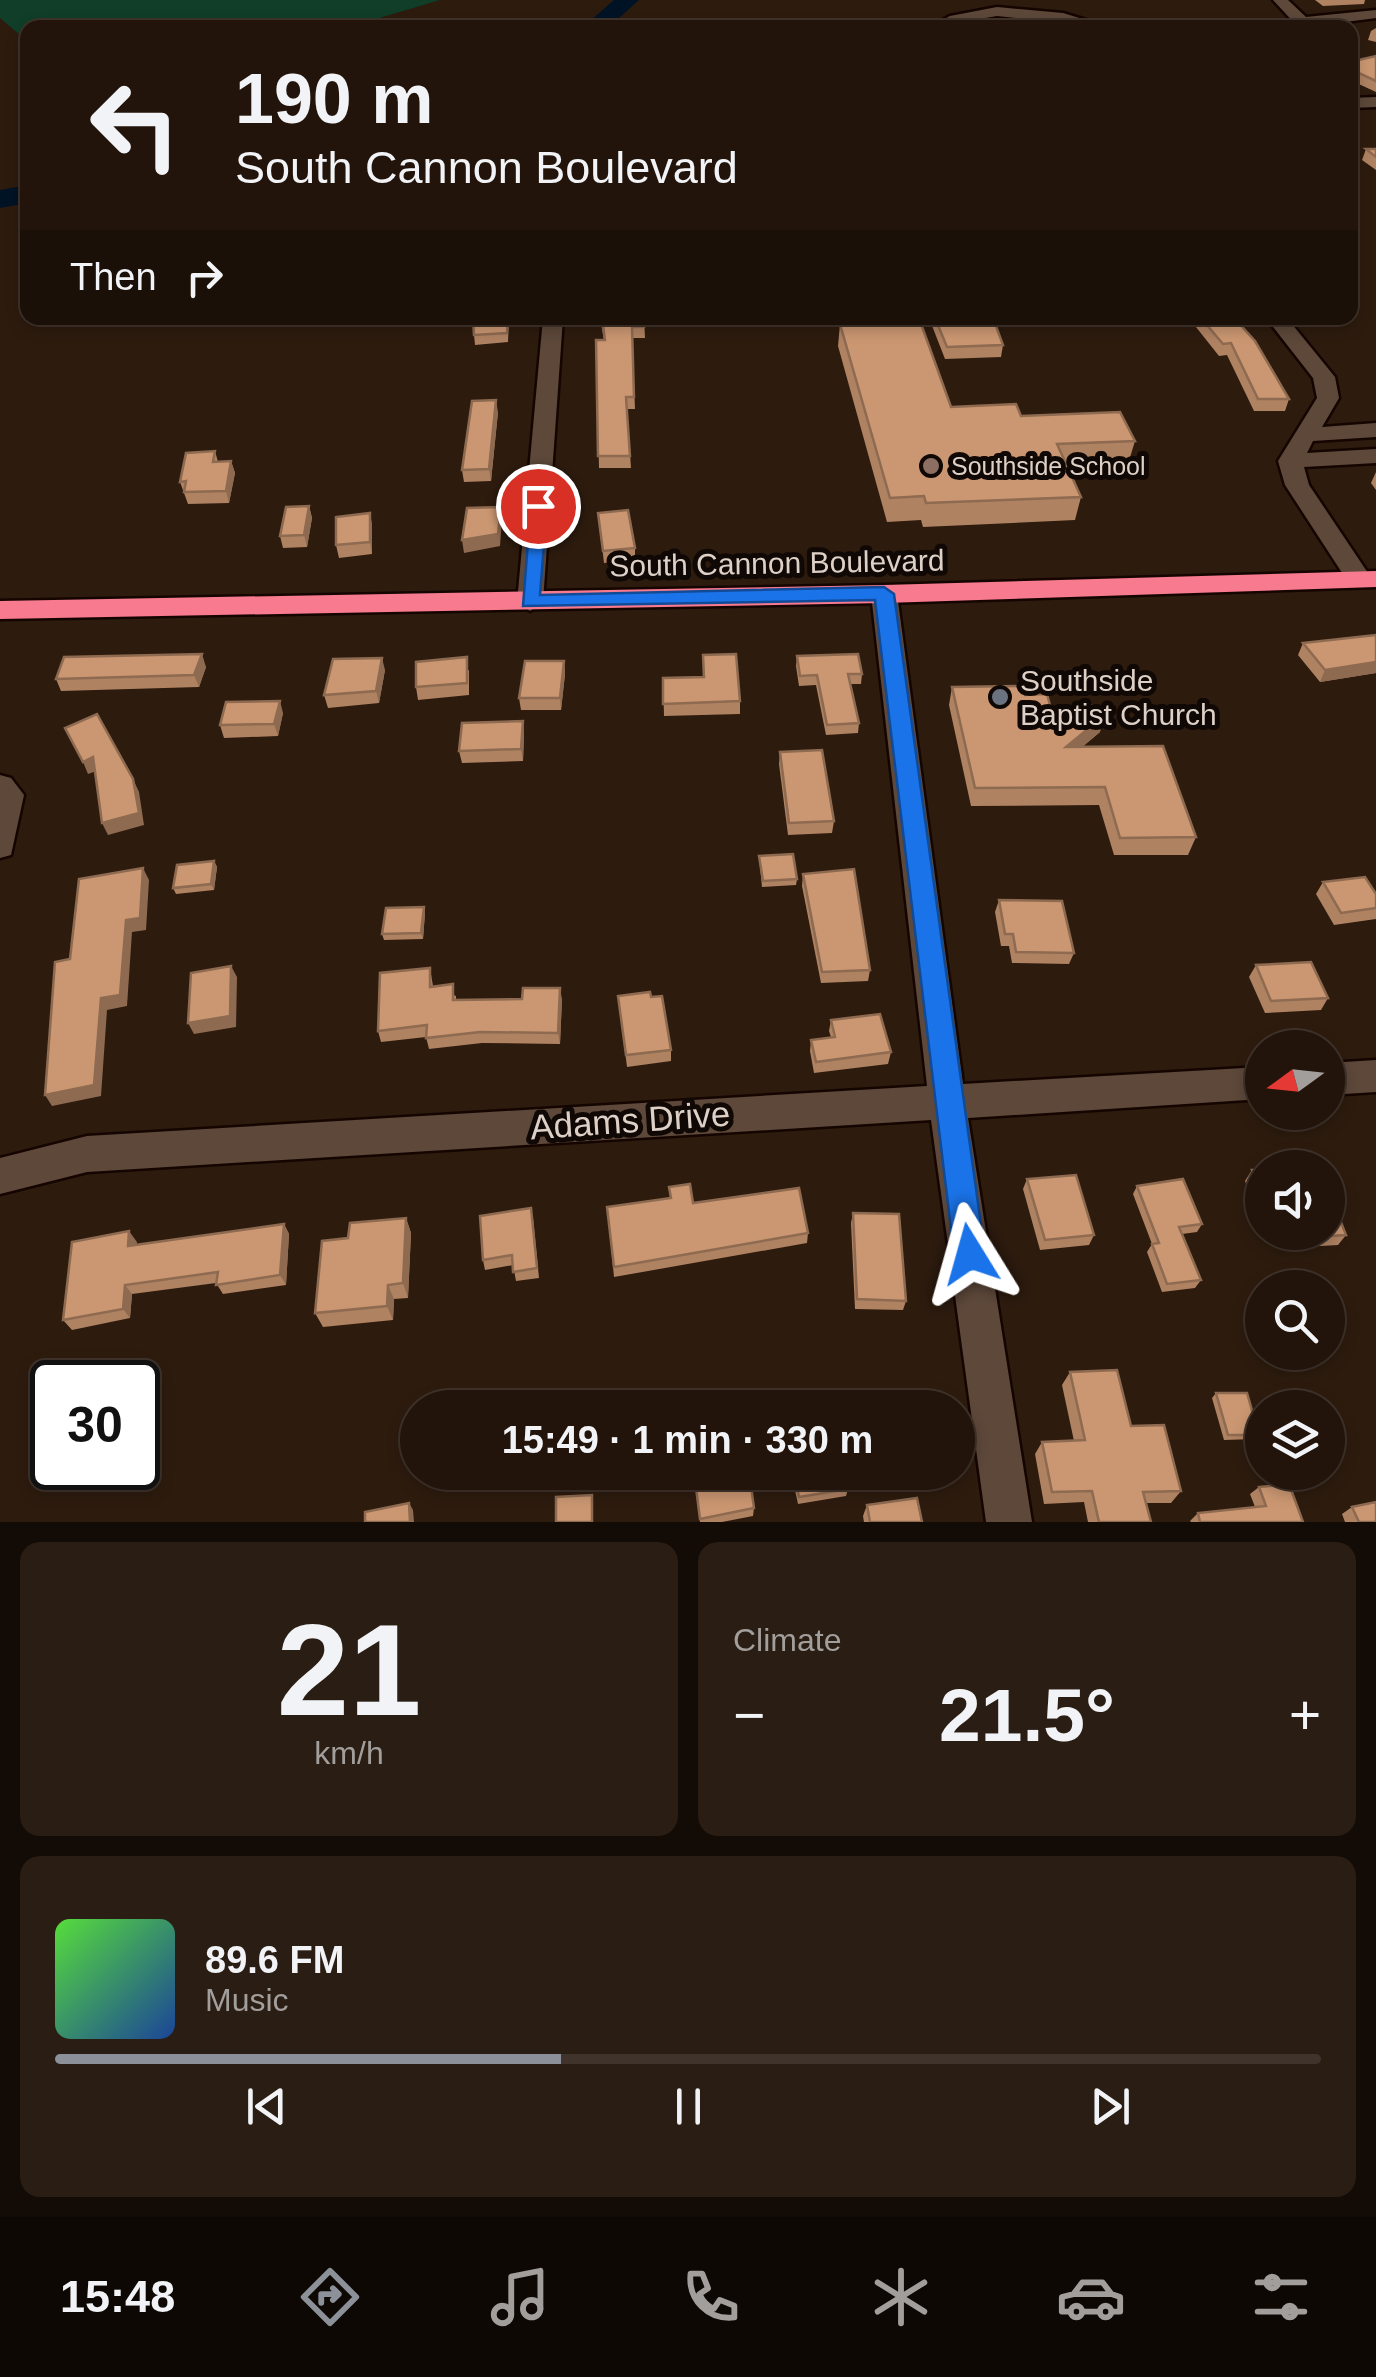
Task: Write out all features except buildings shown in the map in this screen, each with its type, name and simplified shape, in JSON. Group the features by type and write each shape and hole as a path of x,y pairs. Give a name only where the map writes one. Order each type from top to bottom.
{"highway":[{"name":"South Cannon Boulevard","path":"0,610 884,594 1367,579"}],"street":[{"path":"1280,0 1301,20"},
{"path":"952,20 964,14 1009,10 1054,13 1078,20"},
{"path":"1338,20 1376,14"},
{"path":"530,602 552,325"},
{"path":"1282,325 1324,378 1328,398 1290,461 1296,485 1367,579"},
{"path":"1306,435 1376,430"},
{"path":"1290,461 1376,456"},
{"path":"884,594 947,1101 1009,1522"},
{"path":"0,786 8,795 0,846"},
{"path":"1345,1078 1376,1076"},
{"name":"Adams Drive","path":"0,1176 87,1154 1245,1084"}],"green space":[{"path":"0,0 440,0 373,20 20,20 20,35 0,18"}],"waterway":[{"path":"603,20 628,0"},
{"path":"0,199 20,195"}],"place":[{"name":"Southside School","path":"931,466"},
{"name":"Southside Baptist Church","path":"1000,697"}],"route":[{"path":"538,506 530,602 884,594 947,1101 970,1254"}]}
